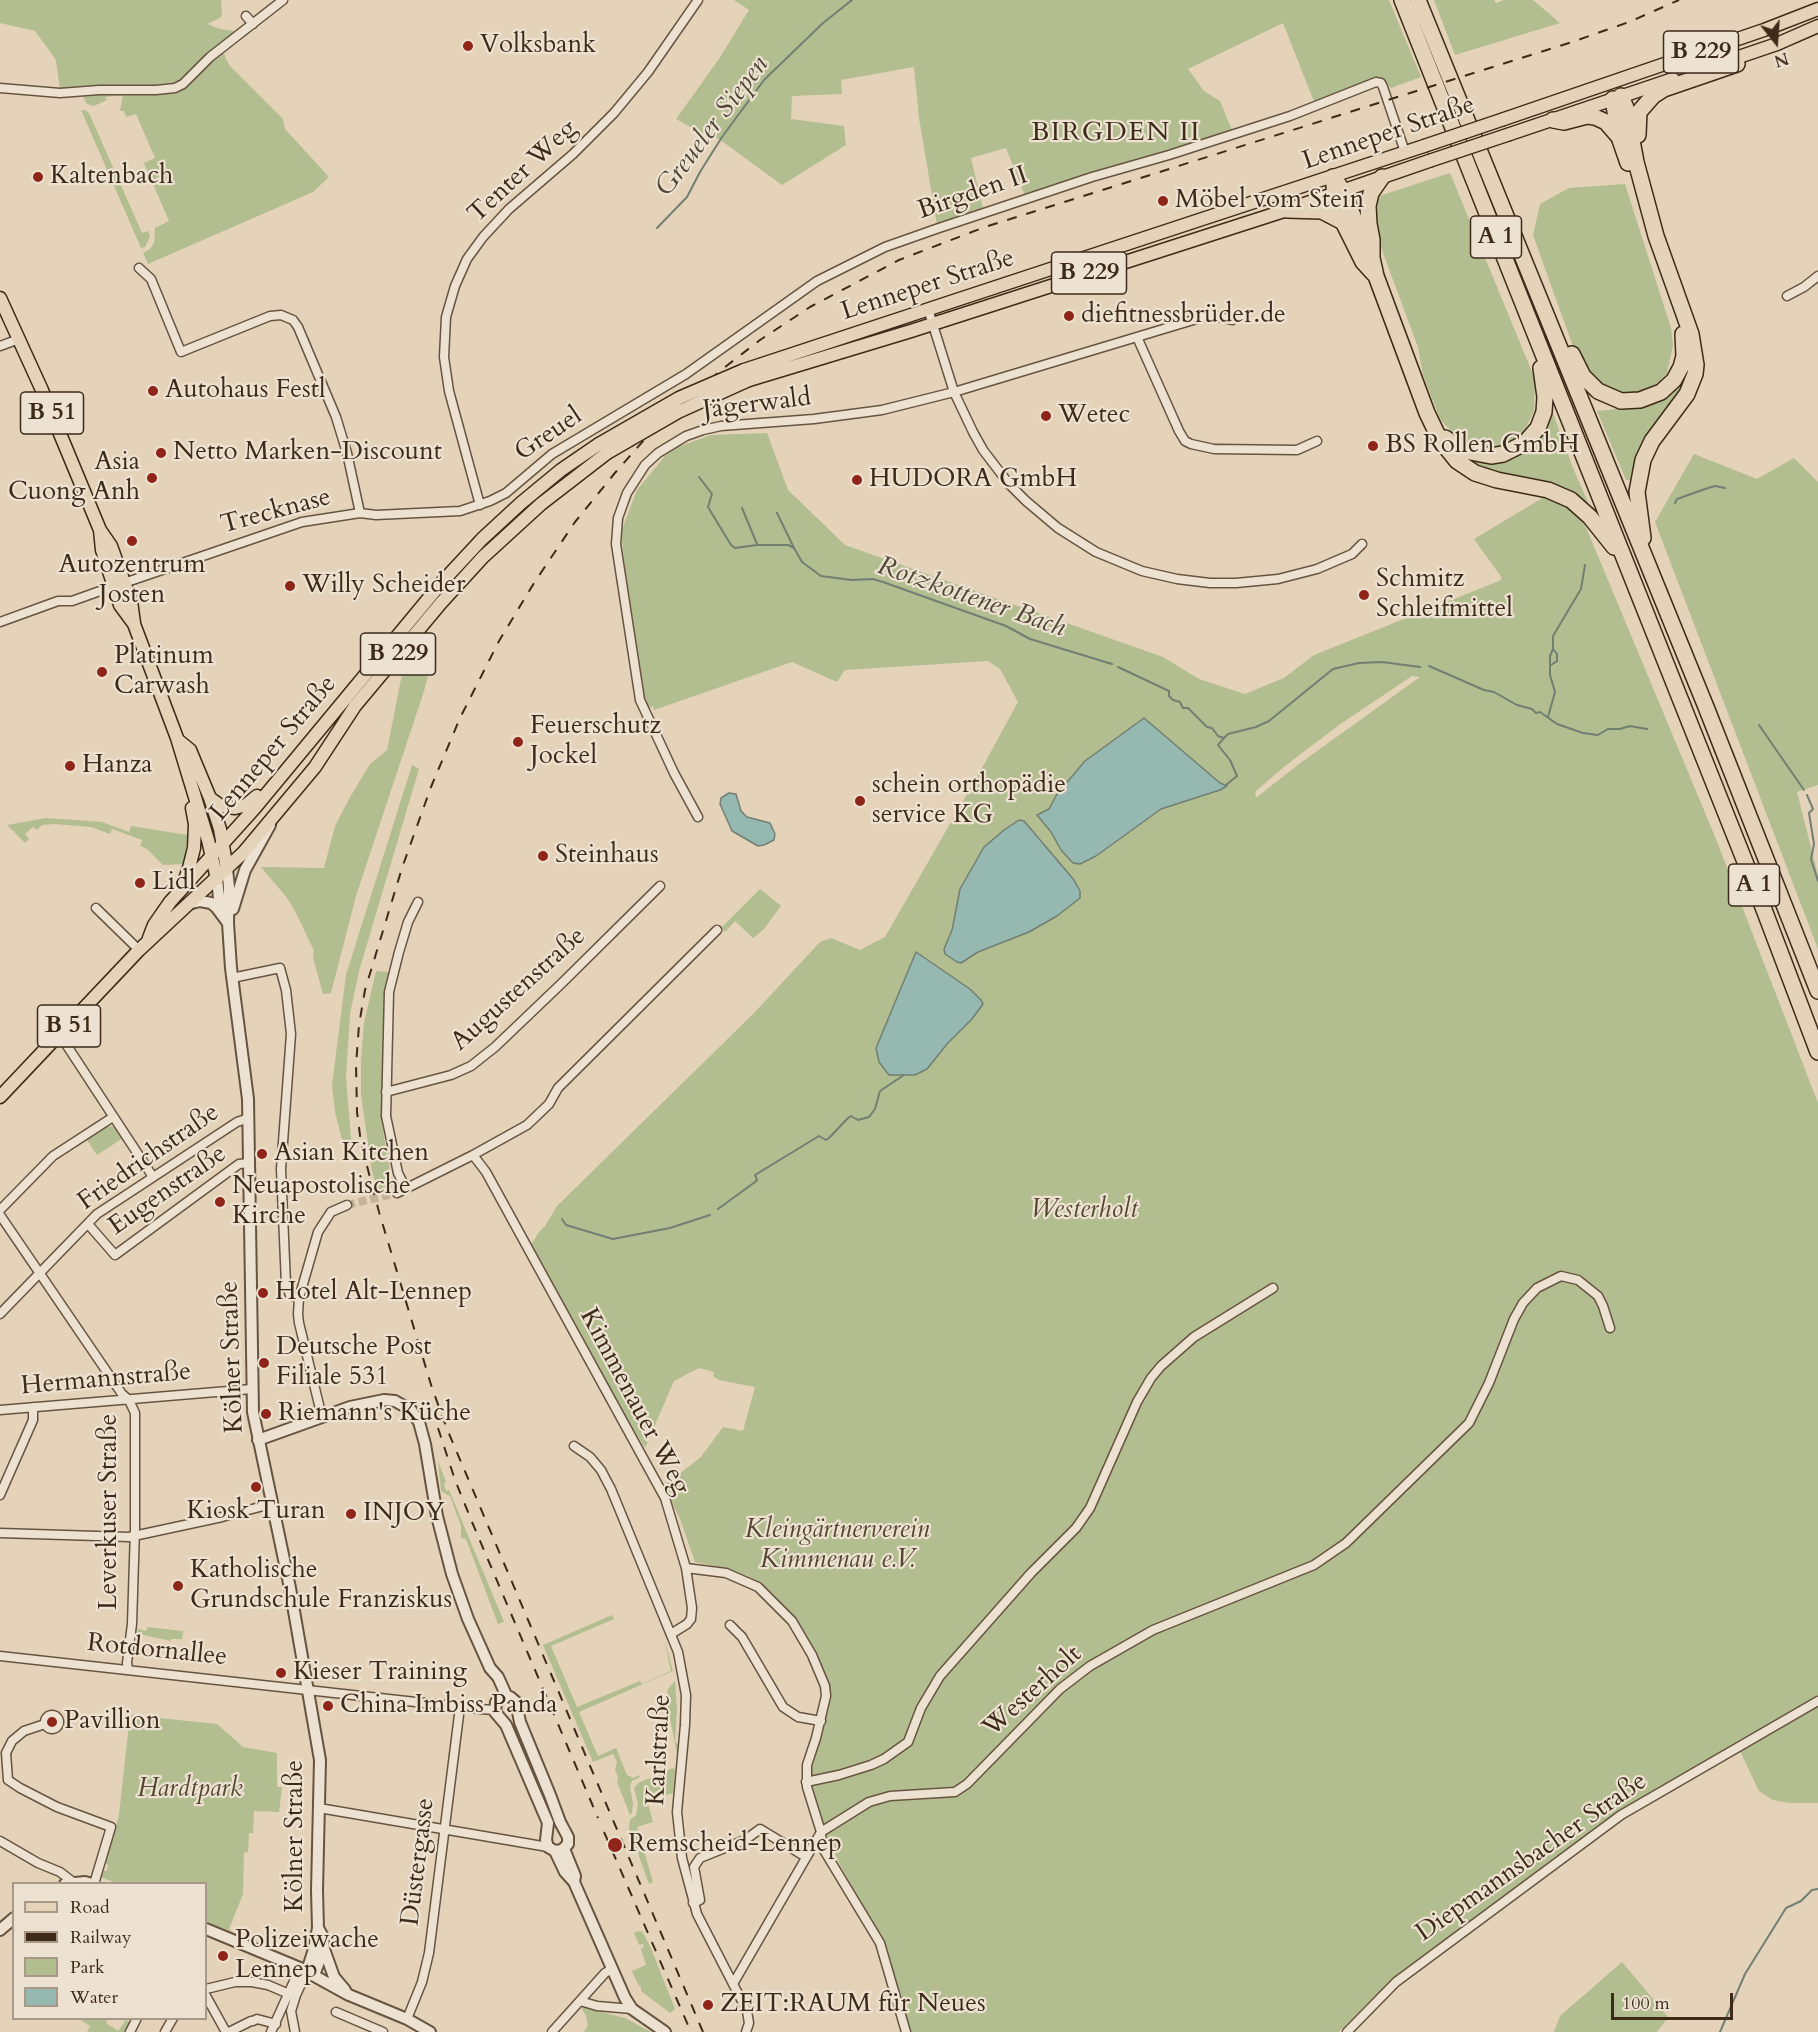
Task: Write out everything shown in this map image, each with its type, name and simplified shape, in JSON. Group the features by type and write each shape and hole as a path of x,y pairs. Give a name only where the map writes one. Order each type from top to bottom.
{"highway":[{"name":"A 1","path":"1402,0 1788,971 1818,1052"},
{"name":"A 1","path":"1418,0 1706,707 1818,991"},
{"path":"1636,162 1639,142 1638,119 1647,100 1664,89 1742,59"},
{"path":"1542,304 1555,313 1587,382 1603,394 1628,401 1647,398 1661,392 1671,384 1681,367 1684,356 1684,336 1620,137 1617,98"},
{"path":"1617,98 1626,108 1636,162 1663,259 1687,317 1696,365 1687,394 1652,441 1640,471 1636,492 1646,562"},
{"path":"1553,120 1564,122 1587,116 1595,117 1606,122 1620,137"},
{"path":"1333,177 1338,192 1364,243 1373,253"},
{"path":"1382,177 1371,193 1368,206 1372,258 1376,276 1440,440 1450,453 1474,473 1548,490 1571,500 1590,517 1624,561"},
{"path":"1338,192 1343,222 1363,261 1376,276"},
{"path":"1287,210 1322,212 1343,222"},
{"path":"1435,429 1458,447 1477,454 1491,456 1503,454 1525,443 1538,428 1545,407 1537,342"}],"main road":[{"name":"Lenneper Straße","path":"180,891 213,857 457,566 521,503 561,470 603,449 679,398 928,309 1333,177 1772,28 1818,9"},
{"name":"Lenneper Straße","path":"747,375 933,323 1287,210 1617,98 1742,59 1818,26"},
{"path":"1613,82 1617,98"},
{"name":"B 51","path":"0,298 100,530 111,546 119,585 131,601 134,624 177,738 213,857"},
{"name":"Lenneper Straße","path":"227,869 315,767 355,706 456,586 509,531 603,449"},
{"name":"B 51","path":"177,738 190,750 210,798 220,829 227,869"},
{"path":"210,798 225,807 242,807 258,795 274,775 286,770"},
{"path":"144,946 154,925 180,891 189,868 194,848 194,818 189,797 193,787"},
{"name":"Kölner Straße","path":"213,857 217,879"},
{"name":"B 229","path":"144,946 227,869"},
{"name":"B 51","path":"0,1097 144,946"}],"street":[{"path":"0,88 60,93 169,90 179,87 210,57 283,0"},
{"name":"Tenter Weg","path":"480,505 449,391 444,357 446,317 455,286 467,259 483,237 509,209 573,154 614,113 648,72 698,0"},
{"path":"246,16 253,24"},
{"name":"Birgden II","path":"643,401 686,374 817,281 885,247 1082,180 1290,116 1372,83 1378,82 1383,86 1405,152"},
{"path":"140,268 151,279 181,352 270,316 281,315 293,320 336,417 347,453 360,513"},
{"path":"1787,296 1818,276"},
{"path":"928,309 954,392 973,432 1009,483 1058,528 1085,546 1116,561 1177,579 1210,583 1250,583 1291,576 1326,566 1352,554 1362,544"},
{"name":"Jägerwald","path":"698,817 642,708 636,685 616,544 621,507 634,480 645,465 671,444 703,430 721,426 845,416 882,410 954,392 1210,315 1232,320"},
{"path":"1137,337 1185,441 1214,449 1297,450 1317,441"},
{"path":"0,346 19,339"},
{"name":"Greuel","path":"480,505 506,493 552,454 643,401"},
{"name":"Trecknase","path":"0,622 58,601 72,601 302,522 360,513 376,515 460,511 480,505"},
{"path":"228,923 245,870 275,815"},
{"name":"Kölner Straße","path":"227,869 230,887 228,923 232,978 245,1069 249,1118 252,1389 258,1440 309,1690 320,1756 318,1928 307,1971 291,2011 295,2032"},
{"name":"Kölner Straße","path":"217,879 219,898 228,923"},
{"name":"Augustenstraße","path":"386,1092 451,1075 471,1066 495,1047 553,992 660,886"},
{"path":"188,904 200,901 211,903 228,923"},
{"path":"405,1187 398,1173 388,1130 386,1092 391,981 408,922 418,902"},
{"path":"96,908 144,946"},
{"path":"397,1193 527,1125 549,1104 558,1088 717,930"},
{"path":"232,978 280,968 286,990 291,1034 281,1169 286,1284 290,1295 299,1299"},
{"path":"60,1035 153,1177"},
{"path":"0,1210 53,1156 113,1117"},
{"name":"Friedrichstraße","path":"0,1314 88,1224 108,1207 237,1122 249,1118"},
{"name":"Kimmenauer Weg","path":"473,1155 486,1173 659,1486 668,1506 686,1568"},
{"name":"Eugenstraße","path":"88,1224 115,1255 239,1164 250,1162"},
{"path":"322,1417 297,1314 318,1232 331,1212 347,1205"},
{"name":"Leverkuser Straße","path":"0,1215 122,1394 129,1400 135,1413 133,1604 128,1669"},
{"name":"Westerholt","path":"821,1832 869,1802 890,1796 955,1792 967,1784 1060,1689 1090,1666 1152,1630 1314,1565 1338,1550 1469,1423 1490,1383 1514,1319 1523,1303 1537,1288 1561,1276 1578,1280 1598,1296 1610,1328"},
{"path":"806,1782 872,1765 885,1759 908,1742 921,1708 940,1676 1030,1573 1076,1528 1090,1508 1133,1410 1150,1378 1194,1337 1273,1288"},
{"name":"Hermannstraße","path":"0,1410 252,1389"},
{"path":"258,1440 350,1407 384,1400 405,1405 419,1422 429,1459 445,1551 466,1614 490,1668 508,1730 548,1823 546,1840 556,1849 574,1876 574,1882 622,1994 632,2009 665,2032"},
{"path":"0,1495 33,1420 33,1407"},
{"name":"Karlstraße","path":"574,1446 590,1457 602,1470 671,1634 681,1664 686,1695 677,1812 682,1858 693,1903 749,2017 746,2032"},
{"path":"0,1533 129,1537 271,1504"},
{"path":"671,1634 686,1626 691,1619 686,1568 717,1570 743,1578 758,1587 785,1613 810,1650 826,1690 821,1721 807,1765 806,1782 821,1832 822,1847 880,1943 906,2032"},
{"path":"730,1625 742,1637 783,1707 798,1717 821,1721"},
{"name":"Rotdornallee","path":"0,1656 460,1707 500,1702"},
{"name":"Diepmannsbacher Straße","path":"1347,2032 1396,1982 1621,1815 1818,1701"},
{"path":"319,1808 556,1849 568,1841 568,1836 560,1822 521,1725 516,1702 500,1702"},
{"name":"Düstergasse","path":"407,2019 422,1982 429,1953 460,1707"},
{"path":"45,1724 24,1731 3,1753 4,1778 46,1802 111,1827 94,1882"},
{"path":"693,1903 700,1900 694,1866 700,1858 745,1840 760,1829 806,1857"},
{"path":"733,1984 821,1832"},
{"path":"0,1841 38,1863 60,1872 68,1882"},
{"path":"0,1930 12,1920"},
{"name":"Kölner Straße","path":"273,2028 289,1994 324,1949 323,1937 318,1928"},
{"path":"207,1929 307,1971 349,1995 407,2019 430,2032"},
{"path":"324,1949 334,1977 349,1995"},
{"path":"552,2032 605,1973 612,1969"},
{"path":"207,1989 235,1982 252,1982 268,1985 289,1994"},
{"path":"207,1998 227,2032 257,2019 273,2028"},
{"path":"580,2001 597,2006 632,2009"},
{"path":"336,2012 382,2032"}],"green space":[{"path":"0,0 221,0 220,18 207,24 234,31 234,34 221,47 229,65 283,119 285,129 329,177 313,192 148,264 143,253 154,243 155,228 169,221 144,163 155,158 136,114 126,117 124,111 120,111 123,95 105,97 107,100 94,106 87,104 83,97 90,96 90,93 60,91 56,60 35,31 0,23"},
{"path":"734,0 1389,0 1421,77 1391,88 1381,78 1315,104 1283,23 1188,69 1204,91 1220,101 1232,130 1025,196 1006,148 971,158 983,209 937,225 919,118 914,67 841,80 842,94 792,96 791,119 844,126 846,145 782,185 719,139 676,119 719,59 749,10"},
{"path":"1434,0 1494,0 1496,3 1504,0 1533,0 1560,23 1455,55"},
{"path":"81,110 89,113 142,233 148,231 150,237 145,247 141,248"},
{"path":"1450,173 1535,379 1534,411 1522,436 1506,446 1489,450 1459,440 1440,419 1423,375 1418,347 1383,253 1373,217 1376,197"},
{"path":"1625,184 1671,328 1673,345 1667,373 1660,381 1637,392 1624,393 1607,387 1596,378 1575,352 1533,235 1540,204 1569,188"},
{"path":"1689,357 1689,378 1633,480 1626,480 1597,411 1635,407"},
{"path":"1550,405 1593,514 1490,475 1459,454 1508,458"},
{"name":"Kleingärtnerverein Kimmenau e.V.","path":"767,433 788,490 845,545 1163,657 1199,679 1245,694 1284,678 1314,655 1499,581 1502,578 1474,539 1544,497 1565,505 1585,525 1716,839 1818,1103 1818,1803 1789,1803 1773,1800 1759,1791 1737,1745 1619,1813 1376,1995 1339,2032 911,2032 879,1935 840,1865 822,1826 810,1787 810,1773 825,1721 829,1695 815,1652 792,1615 770,1591 750,1577 729,1569 695,1562 680,1519 664,1486 701,1457 723,1427 743,1431 755,1387 719,1380 713,1376 714,1372 699,1368 674,1381 645,1448 589,1356 532,1252 531,1245 557,1206 754,1013 820,942 831,938 860,950 885,937 1018,702 1000,669 988,661 845,670 837,682 792,662 654,710 653,706 649,708 642,703 621,532 637,490 666,455 678,447 711,435","holes":["1412,676 1420,677 1257,797 1255,796 1256,791 1285,766 1339,725"]},
{"path":"1694,454 1757,479 1794,458 1818,482 1818,785 1797,792 1818,875 1818,949 1655,522"},
{"path":"431,639 435,649 424,691 356,896 331,993 323,994 313,958 314,951 298,917 288,899 261,867 324,868 335,826 349,799 370,764 387,750 403,669"},
{"path":"412,765 419,769 359,971 350,1014 346,1078 352,1150 345,1151 335,1112 332,1085 346,975"},
{"path":"46,818 102,822 129,832 131,826 188,835 184,864 163,865 147,849 140,846 142,840 112,829 110,834 91,827 42,825 37,830 33,827 25,834 29,839 25,843 7,825"},
{"path":"760,889 781,906 764,929 753,938 735,921 725,932 721,928"},
{"path":"376,971 388,972 381,1120 393,1187 378,1192 372,1171 361,1095 364,1023"},
{"path":"114,1126 123,1138 97,1155 87,1140 107,1127"},
{"path":"438,1461 446,1482 444,1484 446,1491 449,1490 504,1622 498,1624 466,1539 461,1538 461,1526 450,1496 441,1491"},
{"path":"612,1615 614,1619 551,1646 577,1707 671,1671 664,1639 673,1671 579,1712 598,1756 616,1748 627,1775 633,1778 639,1775 640,1777 632,1781 630,1786 633,1804 630,1815 617,1782 618,1777 615,1770 617,1762 613,1754 593,1762 543,1645"},
{"path":"147,1627 183,1631 182,1639 171,1639 171,1641 139,1634 136,1652 138,1629 146,1631"},
{"path":"675,1681 677,1754 666,1698 668,1689"},
{"name":"Hardtpark","path":"130,1715 217,1724 243,1747 277,1753 277,1787 282,1787 279,1812 254,1811 253,1833 249,1833 248,1852 244,1853 243,1894 229,1929 234,1933 207,1921 207,1882 114,1882 100,1877 102,1870 107,1871 108,1865 104,1863 119,1815"},
{"path":"673,1768 675,1770 673,1793 657,1798 655,1793 646,1796 653,1822 637,1827 653,1882 649,1884 629,1828 630,1820 636,1815 638,1804 634,1788 638,1783"},
{"path":"642,1931 651,1948 675,2009 670,2013 641,1991 641,1986 632,1971 646,1965 641,1949 644,1947 643,1944 639,1945 634,1933"},
{"path":"1622,1962 1668,2017 1657,2032 1554,2032 1560,2016"},
{"path":"581,2007 625,2018 651,2032 584,2032 588,2025"},
{"path":"81,2020 108,2020 106,2023 118,2031 126,2020 132,2024 127,2032 87,2032 90,2026"}],"water":[{"path":"1144,718 1220,783 1227,786 1161,809 1096,856 1080,864 1073,863 1037,815 1049,809 1057,794 1085,761"},
{"path":"729,793 736,794 741,811 747,817 770,823 775,834 774,840 758,846 732,831 720,804 721,798"},
{"path":"1019,820 1024,821 1074,880 1080,891 1080,898 1057,916 1029,932 978,952 961,963 957,962 945,954 944,949 952,930 960,889 984,847"},
{"path":"916,952 970,989 983,1004 927,1069 915,1075 889,1075 879,1062 876,1048"}],"waterway":[{"name":"Greueler Siepen","path":"657,228 687,197 722,137 764,80 823,23 852,0"},
{"name":"Rotzkottener Bach","path":"699,477 712,494 708,507 735,548 788,545 794,548 802,562 821,576 852,580 873,579 883,582 1006,626 1030,639 1112,664"},
{"path":"1675,503 1677,499 1715,486 1725,488"},
{"name":"Rotzkottener Bach","path":"742,508 757,544"},
{"name":"Rotzkottener Bach","path":"777,513 794,548"},
{"path":"1548,717 1555,692 1550,675 1553,636 1581,589 1585,565"},
{"path":"1551,665 1557,661 1557,654 1553,649"},
{"path":"1226,785 1237,776 1230,760 1218,745 1224,738 1228,734 1269,721 1333,669 1359,663 1382,662 1420,667"},
{"path":"1429,666 1484,690 1494,692 1536,713 1540,712 1557,724 1583,733 1598,735 1608,729 1630,726 1647,729"},
{"name":"Rotzkottener Bach","path":"1118,667 1169,691 1169,696 1173,700 1180,702 1183,708 1188,708 1207,727 1212,728 1218,736 1224,738"},
{"path":"1759,725 1804,790"},
{"path":"1807,795 1813,809 1809,813 1814,844 1811,859 1818,881"},
{"path":"718,1209 755,1182 757,1180 755,1175 819,1136 826,1140 851,1116 858,1120 869,1117 875,1109 880,1091 904,1075"},
{"path":"562,1219 566,1225 613,1239 670,1228 710,1215"},
{"path":"1720,2032 1745,1974 1786,1908 1801,1901 1812,1890 1818,1889"}],"tunnel":[{"path":"347,1205 397,1193"}],"railway":[{"path":"703,2032 447,1429 432,1388 379,1212 361,1143 357,1112 356,1065 365,990 402,868 431,787 460,718 499,641 534,583 575,522 614,474 645,439 720,371 760,340 810,307 899,260 985,227 1572,42 1629,22 1679,0"},
{"path":"438,1428 472,1522 598,1818"},
{"path":"604,1832 691,2032"}],"place":[{"name":"Volksbank","path":"468,46"},
{"name":"Kaltenbach","path":"38,177"},
{"name":"Möbel vom Stein","path":"1163,201"},
{"name":"diefitnessbrüder.de","path":"1069,316"},
{"name":"Autohaus Festl","path":"153,391"},
{"name":"Wetec","path":"1046,416"},
{"name":"BS Rollen GmbH","path":"1373,446"},
{"name":"Netto Marken-Discount","path":"161,453"},
{"name":"Asia Cuong Anh","path":"152,478"},
{"name":"HUDORA GmbH","path":"857,480"},
{"name":"Autozentrum Josten","path":"132,541"},
{"name":"Willy Scheider","path":"290,586"},
{"name":"Schmitz Schleifmittel","path":"1364,595"},
{"name":"Platinum Carwash","path":"102,672"},
{"name":"Feuerschutz Jockel","path":"518,742"},
{"name":"Hanza","path":"70,766"},
{"name":"schein orthopädie service KG","path":"860,801"},
{"name":"Steinhaus","path":"543,856"},
{"name":"Lidl","path":"140,883"},
{"name":"Asian Kitchen","path":"262,1154"},
{"name":"Neuapostolische Kirche","path":"220,1202"},
{"name":"Hotel Alt-Lennep","path":"263,1293"},
{"name":"Deutsche Post Filiale 531","path":"264,1363"},
{"name":"Riemann's Küche","path":"266,1414"},
{"name":"Kiosk Turan","path":"256,1487"},
{"name":"INJOY","path":"351,1514"},
{"name":"Katholische Grundschule Franziskus","path":"178,1586"},
{"name":"Kieser Training","path":"281,1673"},
{"name":"China Imbiss Panda","path":"328,1706"},
{"name":"Pavillion","path":"52,1722"},
{"name":"Remscheid-Lennep","path":"615,1845"},
{"name":"Polizeiwache Lennep","path":"223,1956"},
{"name":"ZEIT:RAUM für Neues","path":"708,2005"}],"district":[{"name":"BIRGDEN II","path":"1116,134"}]}
